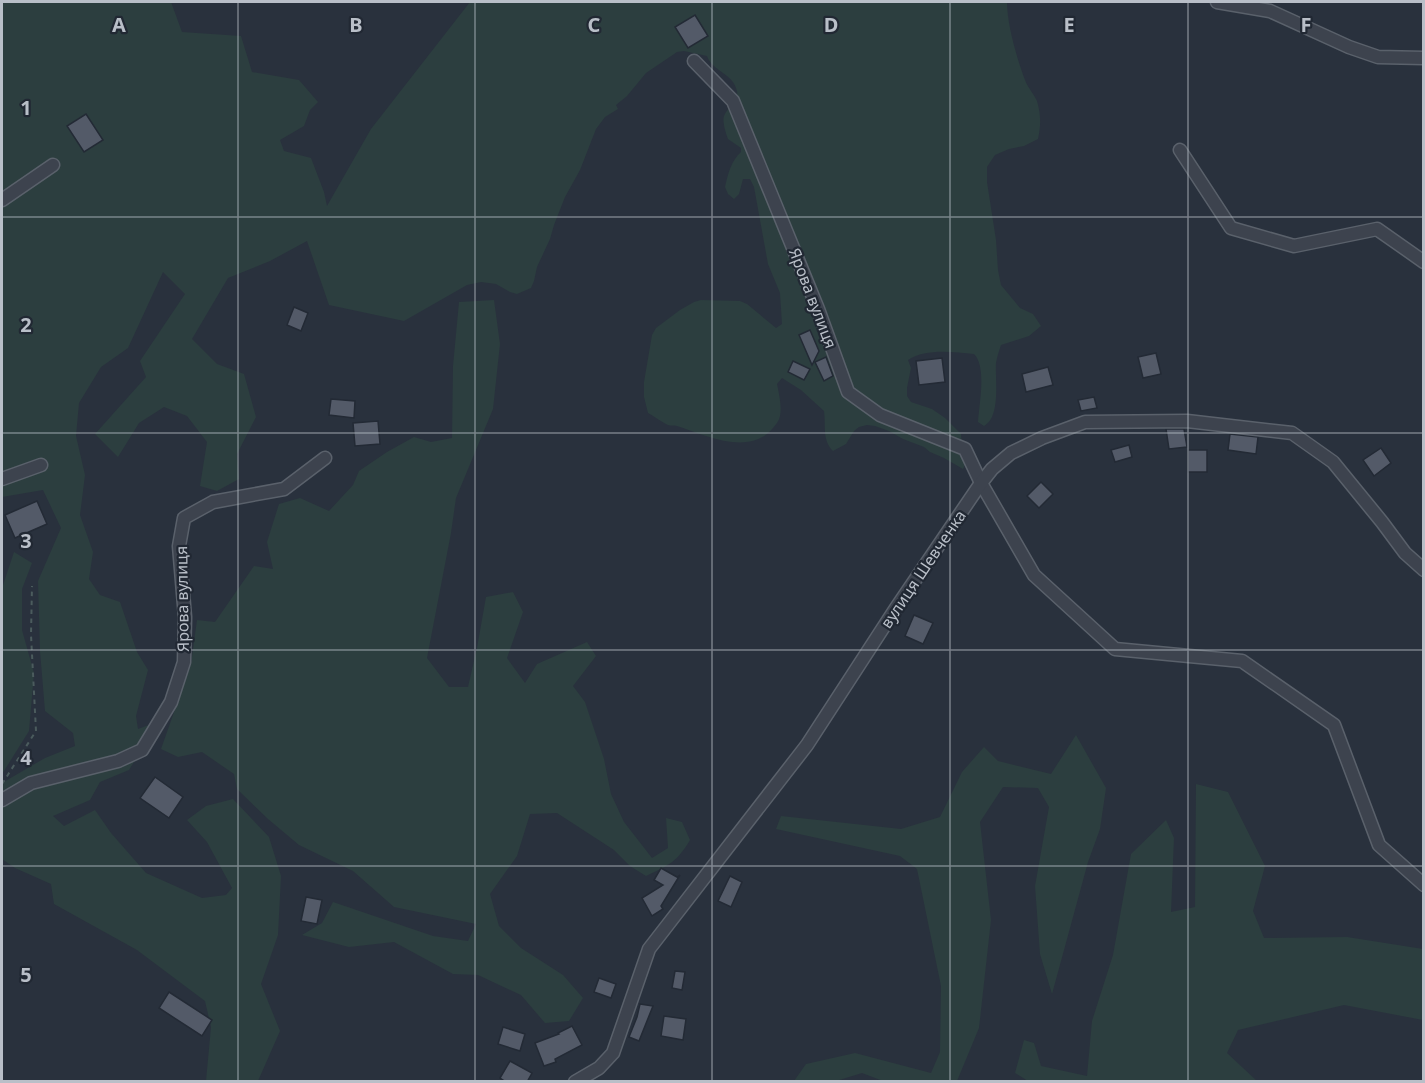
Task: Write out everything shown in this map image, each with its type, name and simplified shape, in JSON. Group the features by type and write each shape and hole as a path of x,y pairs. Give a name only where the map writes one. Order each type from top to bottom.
{"street":[{"path":"1217,2 1270,11 1349,47 1378,57 1424,58"},
{"name":"Ярова вулиця","path":"694,61 734,101 818,309 848,392 880,416 965,449 981,483 1034,575 1115,649 1242,661 1334,725 1379,845 1424,885"},
{"path":"1180,150 1231,228 1294,246 1377,229 1424,262"},
{"path":"2,200 53,165"},
{"name":"вулиця Шевченка","path":"575,1082 599,1068 613,1053 649,949 807,745 981,483 992,469 1011,453 1042,438 1085,422 1187,421 1292,433 1333,462 1405,553 1424,570"},
{"name":"Ярова вулиця","path":"2,800 31,783 118,761 142,750 171,702 183,662 184,617 179,546 184,518 213,502 284,489 325,458"},
{"path":"2,479 41,465"}],"path":[{"path":"2,784 36,731 31,635 32,586"}],"shaded area":[{"path":"2,2 171,2 182,32 241,36 252,72 299,80 318,102 310,110 304,126 280,140 284,151 311,158 327,206 371,129 470,2 1007,2 1019,62 1026,83 1036,98 1038,106 1040,129 1038,139 995,155 987,167 987,182 1001,285 1020,308 1033,314 1041,326 1029,336 1001,345 996,363 995,407 993,415 984,426 978,422 981,376 978,360 974,354 931,352 908,360 911,368 907,396 911,402 932,409 945,418 961,434 966,463 963,469 924,447 875,426 859,427 846,444 833,451 827,442 824,411 801,390 782,378 777,384 781,412 779,419 763,437 752,441 726,441 713,438 668,425 648,413 644,397 644,382 652,335 656,328 680,310 701,300 740,301 747,304 776,328 782,324 780,293 768,264 754,187 750,179 743,179 739,194 734,199 725,187 732,164 741,152 741,148 728,139 724,128 724,116 735,102 737,91 731,80 713,65 707,56 684,51 677,52 646,73 627,96 616,105 618,109 605,117 596,129 580,170 565,197 531,288 517,294 496,284 481,282 467,285 404,321 329,305 307,241 270,261 228,278 192,339 217,364 244,374 256,417 237,454 239,479 217,491 200,486 207,442 187,416 164,407 139,423 118,457 95,434 146,377 140,361 185,294 163,272 128,348 101,367 79,403 76,436 85,475 80,515 93,552 89,579 100,595 120,602 137,652 148,670 136,716 138,729 154,723 145,744 129,770 100,782 90,800 53,816 64,826 95,810 111,833 146,873 202,898 226,895 232,888 207,842 187,820 206,806 233,799 269,837 281,876 278,935 261,984 280,1031 258,1081 206,1081 211,1027 205,1001 137,950 54,904 51,884 15,868 2,859 2,783 45,758 75,746 73,733 45,711 40,651 38,581 61,528 43,490 2,497"},
{"path":"494,300 500,344 493,409 456,498 427,658 449,687 468,687 486,597 513,592 523,612 507,658 525,683 537,664 587,642 596,656 573,686 585,702 604,759 611,794 624,822 652,858 668,848 666,818 682,822 690,840 672,862 646,876 630,866 614,850 557,813 530,814 517,856 490,894 499,926 521,948 563,975 583,998 569,1021 545,1023 521,995 478,975 453,974 394,942 349,947 302,935 322,923 333,902 433,936 468,941 476,924 394,907 353,871 299,845 237,789 234,774 202,752 178,757 161,749 191,664 197,620 215,622 254,566 273,569 267,542 279,504 300,498 329,511 353,485 359,471 387,452 414,437 431,442 452,438 453,366 459,302"},
{"path":"14,552 32,563 22,589 22,630 34,673 29,731 2,773 2,588"},
{"path":"1076,735 1106,788 1100,829 1088,862 1052,994 1040,954 1035,886 1049,807 1038,788 1003,787 980,822 991,920 979,1028 957,1081 883,1081 862,1073 836,1081 794,1081 806,1064 855,1053 931,1073 940,1052 941,986 917,869 900,856 776,829 781,816 901,829 940,817 962,772 984,747 998,761 1051,774"},
{"path":"1196,784 1228,792 1265,866 1253,911 1264,938 1347,937 1423,949 1423,1020 1344,1005 1238,1030 1227,1053 1257,1081 1028,1081 1015,1073 1024,1040 1034,1043 1041,1066 1087,1076 1092,1021 1113,955 1131,854 1166,820 1174,838 1171,912 1195,907"}],"building":[{"path":"695,15 708,36 688,48 675,27"},
{"path":"86,114 103,140 84,152 67,126"},
{"path":"294,307 308,313 301,331 287,325"},
{"path":"810,330 819,351 812,365 799,335"},
{"path":"1156,353 1161,374 1143,378 1138,357"},
{"path":"826,357 833,376 824,381 815,362"},
{"path":"942,358 945,382 919,385 916,361"},
{"path":"793,361 810,369 804,380 788,372"},
{"path":"1048,367 1053,385 1026,392 1022,374"},
{"path":"1094,397 1097,408 1081,411 1078,400"},
{"path":"331,399 355,401 354,418 329,415"},
{"path":"378,421 380,444 355,446 353,423"},
{"path":"1166,429 1184,429 1187,447 1169,449"},
{"path":"1230,434 1258,437 1256,454 1228,450"},
{"path":"1129,445 1132,457 1115,462 1111,450"},
{"path":"1381,448 1391,463 1374,476 1363,460"},
{"path":"1188,450 1207,450 1207,472 1188,472"},
{"path":"1041,482 1053,494 1039,508 1027,496"},
{"path":"37,501 47,524 15,538 5,515"},
{"path":"914,615 933,623 923,644 905,636"},
{"path":"155,777 183,797 169,818 140,798"},
{"path":"661,868 677,877 680,875 661,906 663,909 652,916 642,898 663,885 654,880"},
{"path":"730,876 742,882 731,907 718,901"},
{"path":"306,897 322,900 317,924 301,921"},
{"path":"675,971 685,972 682,990 672,988"},
{"path":"599,978 616,984 611,998 594,992"},
{"path":"169,992 212,1020 202,1036 159,1008"},
{"path":"640,1004 653,1006 639,1041 629,1037"},
{"path":"664,1016 686,1019 683,1040 661,1036"},
{"path":"572,1026 582,1045 555,1059 556,1062 544,1066 535,1043 559,1034"},
{"path":"503,1027 525,1034 520,1051 498,1044"},
{"path":"510,1061 532,1073 527,1082 506,1082 500,1078"}]}
